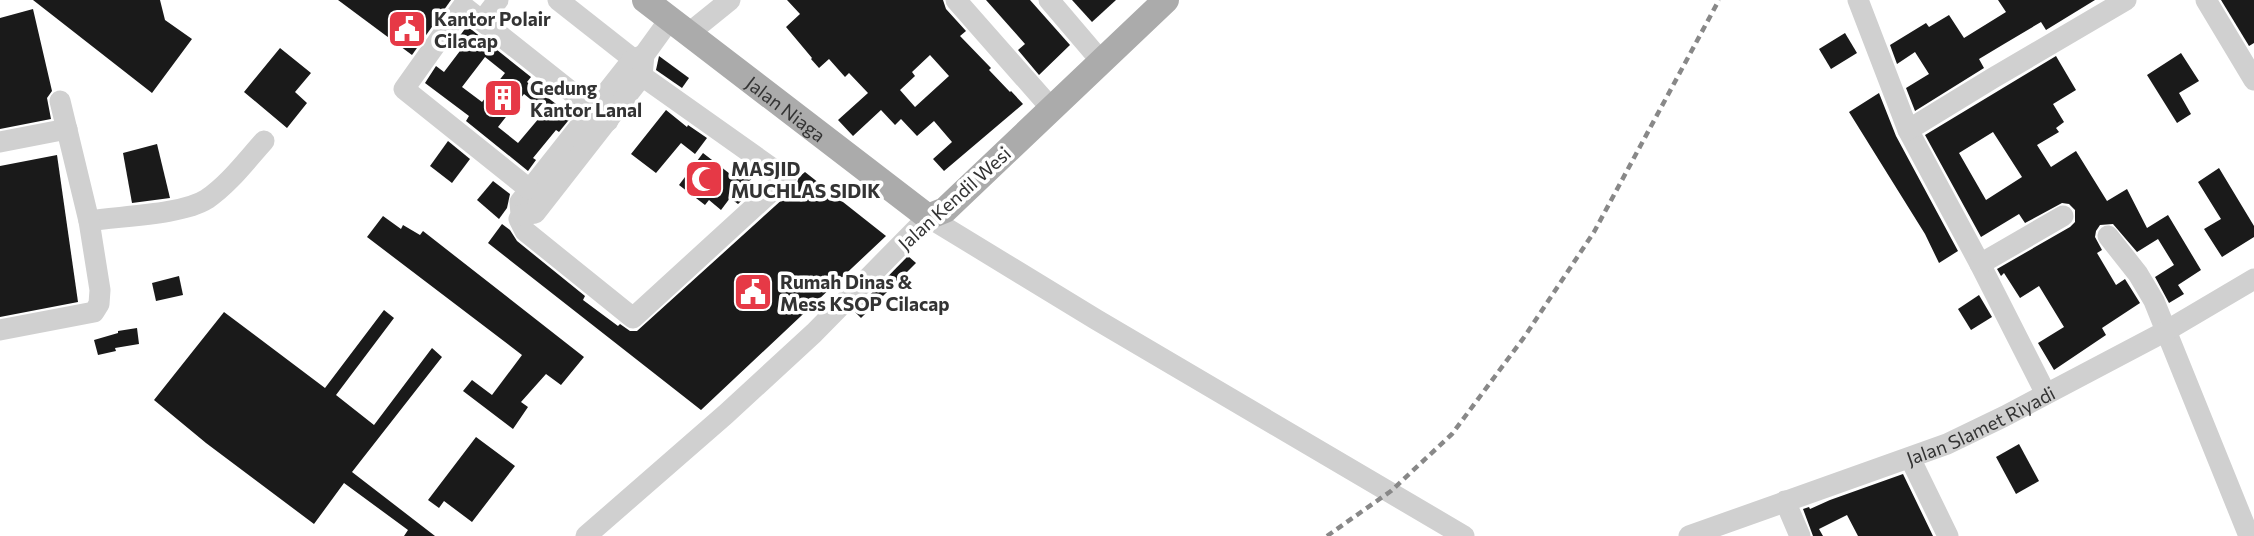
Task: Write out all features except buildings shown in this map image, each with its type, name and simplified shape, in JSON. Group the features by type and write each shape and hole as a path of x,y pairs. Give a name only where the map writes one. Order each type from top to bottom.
{"main road":[{"name":"Jalan Niaga","path":"645,0 928,217"},
{"name":"Jalan Kendil Wesi","path":"928,217 945,210 1166,0"}],"street":[{"path":"482,21 498,0"},
{"path":"558,0 786,178 633,318 531,237 519,219 522,215 520,202 529,190 600,115"},
{"path":"522,215 535,213 600,115 640,63 679,26 730,0"},
{"path":"957,0 1051,108"},
{"path":"1049,0 1101,61"},
{"path":"1858,0 1908,130 2046,394"},
{"path":"1908,130 2126,0"},
{"path":"2206,0 2254,80"},
{"path":"529,190 404,89 465,3 482,21 600,115"},
{"path":"0,330 94,312 99,304 100,290 89,221 60,101"},
{"path":"0,142 67,129"},
{"path":"89,221 170,211 204,200 225,184 264,141"},
{"path":"1980,264 2063,216"},
{"path":"928,217 1464,536"},
{"name":"Jalan Kendil Wesi","path":"586,536 804,342 928,217"},
{"path":"2108,236 2138,274 2154,301 2249,536"},
{"name":"Jalan Slamet Riyadi","path":"1689,536 1947,444 2166,331 2254,279"},
{"path":"1910,458 1948,536"},
{"path":"1785,501 1800,536"}],"railway":[{"path":"1327,536 1391,491 1452,434 1525,336 1594,232 1719,0"}],"place":[{"name":"Kantor Polair Cilacap","path":"407,29"},
{"name":"Gedung Kantor Lanal","path":"503,98"},
{"name":"MASJID MUCHLAS SIDIK","path":"704,179"},
{"name":"Rumah Dinas & Mess KSOP Cilacap","path":"753,292"}]}
